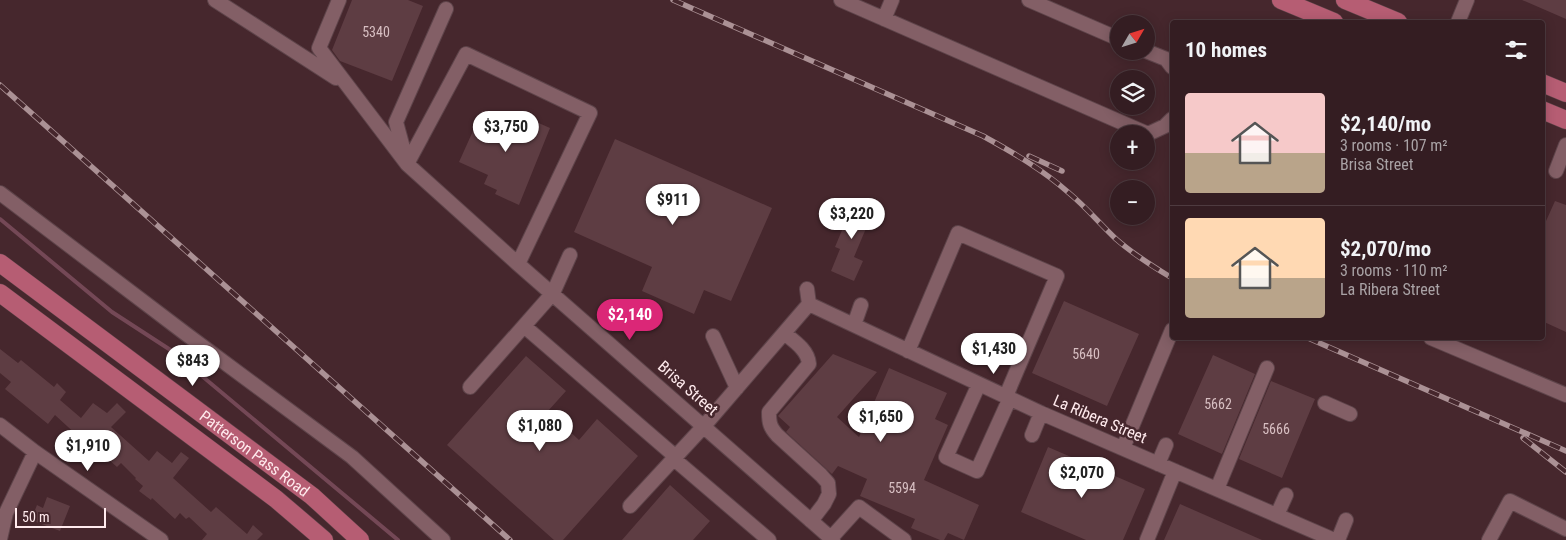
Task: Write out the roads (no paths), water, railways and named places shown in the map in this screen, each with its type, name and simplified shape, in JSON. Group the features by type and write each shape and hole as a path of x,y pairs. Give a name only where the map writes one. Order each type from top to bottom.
{"main road":[{"path":"1281,0 1323,20"},
{"path":"1344,0 1393,20"},
{"path":"1545,84 1566,93"},
{"path":"1545,111 1566,120"},
{"name":"Patterson Pass Road","path":"0,263 312,496 360,540"},
{"name":"Patterson Pass Road","path":"0,293 276,499 324,540"}],"street":[{"path":"215,0 346,83"},
{"name":"Brisa Street","path":"340,0 318,48 407,164 518,264 832,539"},
{"path":"841,0 1148,134 1165,126 1170,121"},
{"path":"884,19 892,0"},
{"path":"1029,0 1110,35"},
{"path":"1459,20 1468,0"},
{"path":"407,164 396,122 446,9"},
{"path":"407,164 466,54 590,113 518,264"},
{"path":"1155,55 1166,59 1170,64"},
{"path":"1556,171 1566,145"},
{"path":"0,193 352,457 442,540"},
{"path":"908,351 958,233 1057,276 977,471 946,457 979,384"},
{"path":"470,387 553,293 570,255"},
{"path":"630,506 704,426 809,304 807,289"},
{"name":"La Ribera Street","path":"809,304 1041,413 1277,515 1318,537 1336,540"},
{"path":"854,325 861,305"},
{"path":"524,326 769,540"},
{"path":"784,333 804,351 809,358 809,364 769,412 769,422 777,435 828,483 829,494 811,521"},
{"path":"1123,448 1170,335"},
{"path":"713,336 737,388"},
{"path":"1436,340 1566,395"},
{"path":"1217,489 1267,368"},
{"path":"1325,403 1350,414"},
{"path":"1032,435 1041,413"},
{"path":"0,425 35,452 161,540"},
{"path":"1158,464 1166,445"},
{"path":"0,539 6,513 35,452"},
{"path":"1147,540 1175,471"},
{"path":"1277,515 1286,495"},
{"path":"1489,540 1510,501 1566,529"},
{"path":"832,539 859,507 904,540"},
{"path":"1336,540 1346,520"}],"waterway":[{"path":"0,219 112,312 172,351 398,540"}],"railway":[{"path":"673,0 995,142 1049,177 1075,198 1122,244 1170,277"},
{"path":"0,85 510,540"},
{"path":"1029,156 1062,171"},
{"path":"1313,340 1566,451"},
{"path":"1523,438 1566,472"}]}
